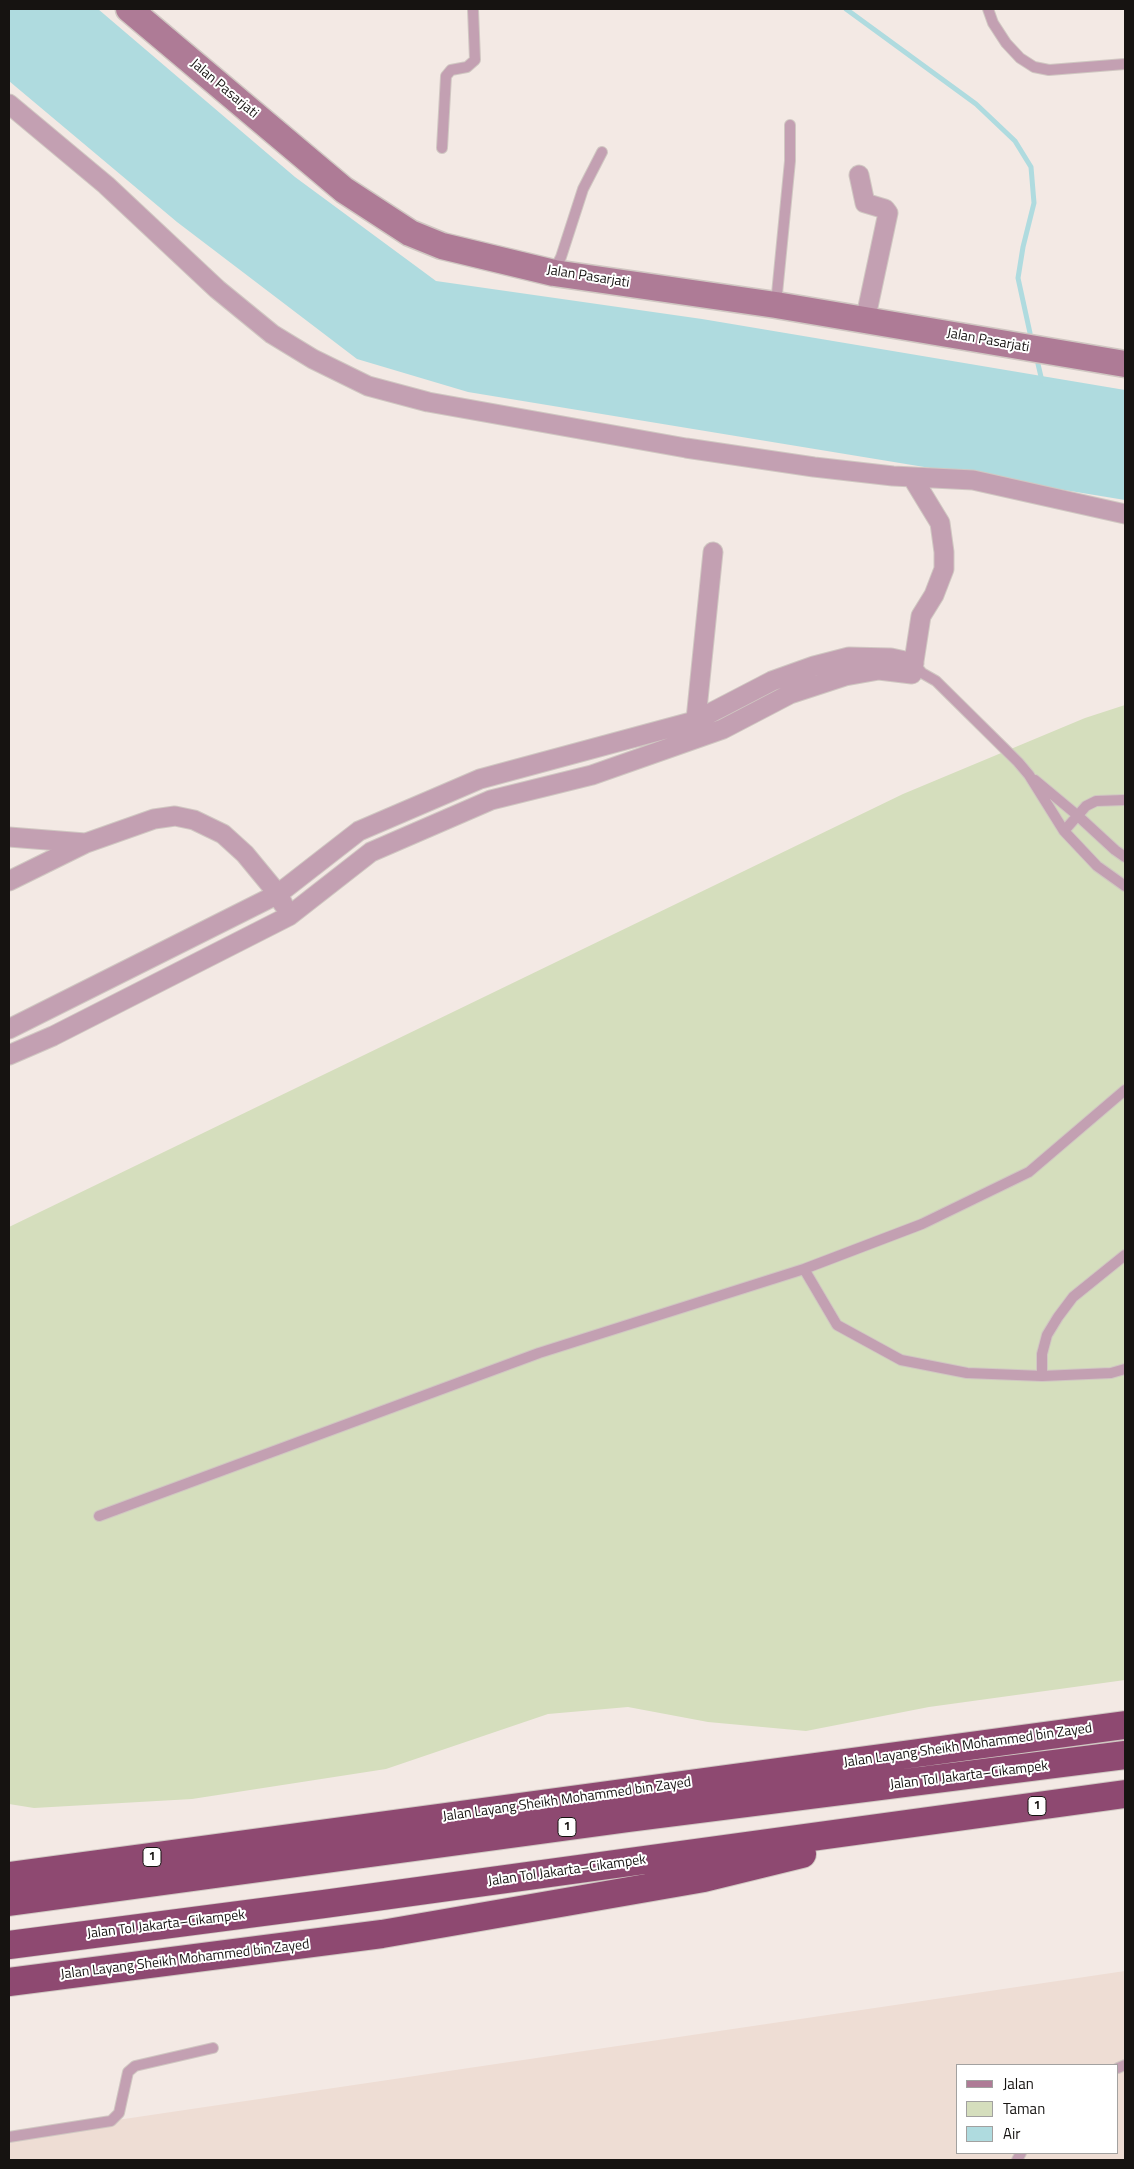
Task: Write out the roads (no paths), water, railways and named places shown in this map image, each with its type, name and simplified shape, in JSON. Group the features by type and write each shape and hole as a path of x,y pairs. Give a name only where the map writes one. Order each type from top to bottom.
{"highway":[{"name":"Jalan Layang Sheikh Mohammed bin Zayed","path":"9,1876 1125,1725"},
{"name":"Jalan Tol Jakarta–Cikampek","path":"9,1902 619,1820 1125,1755"},
{"name":"Jalan Tol Jakarta–Cikampek","path":"9,1945 324,1904 1125,1794"},
{"name":"Jalan Layang Sheikh Mohammed bin Zayed","path":"9,1982 382,1934 704,1878 949,1818"}],"main road":[{"name":"Jalan Pasarjati","path":"128,9 344,190 410,233 442,246 554,273 776,305 1125,364"}],"street":[{"path":"9,104 106,185 217,289 272,334 313,359 368,386 428,402 686,448 814,467 973,480 1125,514"},
{"path":"859,175 865,203 886,209 888,213 865,321"},
{"path":"9,1055 62,1032 289,916 371,852 491,800 592,775 694,730 764,685 814,666 849,657 890,658 916,670 921,616 934,595 944,569 944,552 940,523 912,476"},
{"path":"694,730 712,552"},
{"path":"9,1029 278,894 359,831 480,779 694,730"},
{"path":"9,879 86,843 154,819 175,816 194,820 223,834 245,854 278,894 289,916"},
{"path":"9,837 86,843"}],"lane":[{"path":"442,148 446,76 451,70 467,67 475,60 473,9"},
{"path":"988,9 993,23 1006,43 1020,58 1034,67 1049,70 1125,64"},
{"path":"776,305 790,161 790,126"},
{"path":"554,273 583,189 602,152"},
{"path":"916,670 936,681 1029,775 1125,857"},
{"path":"1029,775 1064,831 1097,866 1125,886"},
{"path":"1064,831 1086,806 1096,801 1125,800"},
{"path":"99,1516 539,1353 804,1269 922,1224 1029,1172 1125,1090"},
{"path":"1042,1376 1042,1354 1047,1334 1058,1317 1073,1297 1125,1255"},
{"path":"804,1269 838,1325 901,1360 967,1373 1042,1376 1111,1373 1125,1369"},
{"path":"9,2137 110,2121 118,2113 128,2072 135,2066 214,2048"}],"water":[{"path":"9,9 98,9 295,177 436,281 702,319 1125,390 1125,500 468,392 357,359 177,222 9,81"}],"waterway":[{"path":"846,9 976,104 1015,141 1031,167 1034,203 1023,247 1018,278 1030,333"},
{"path":"1038,364 1042,381"}]}
